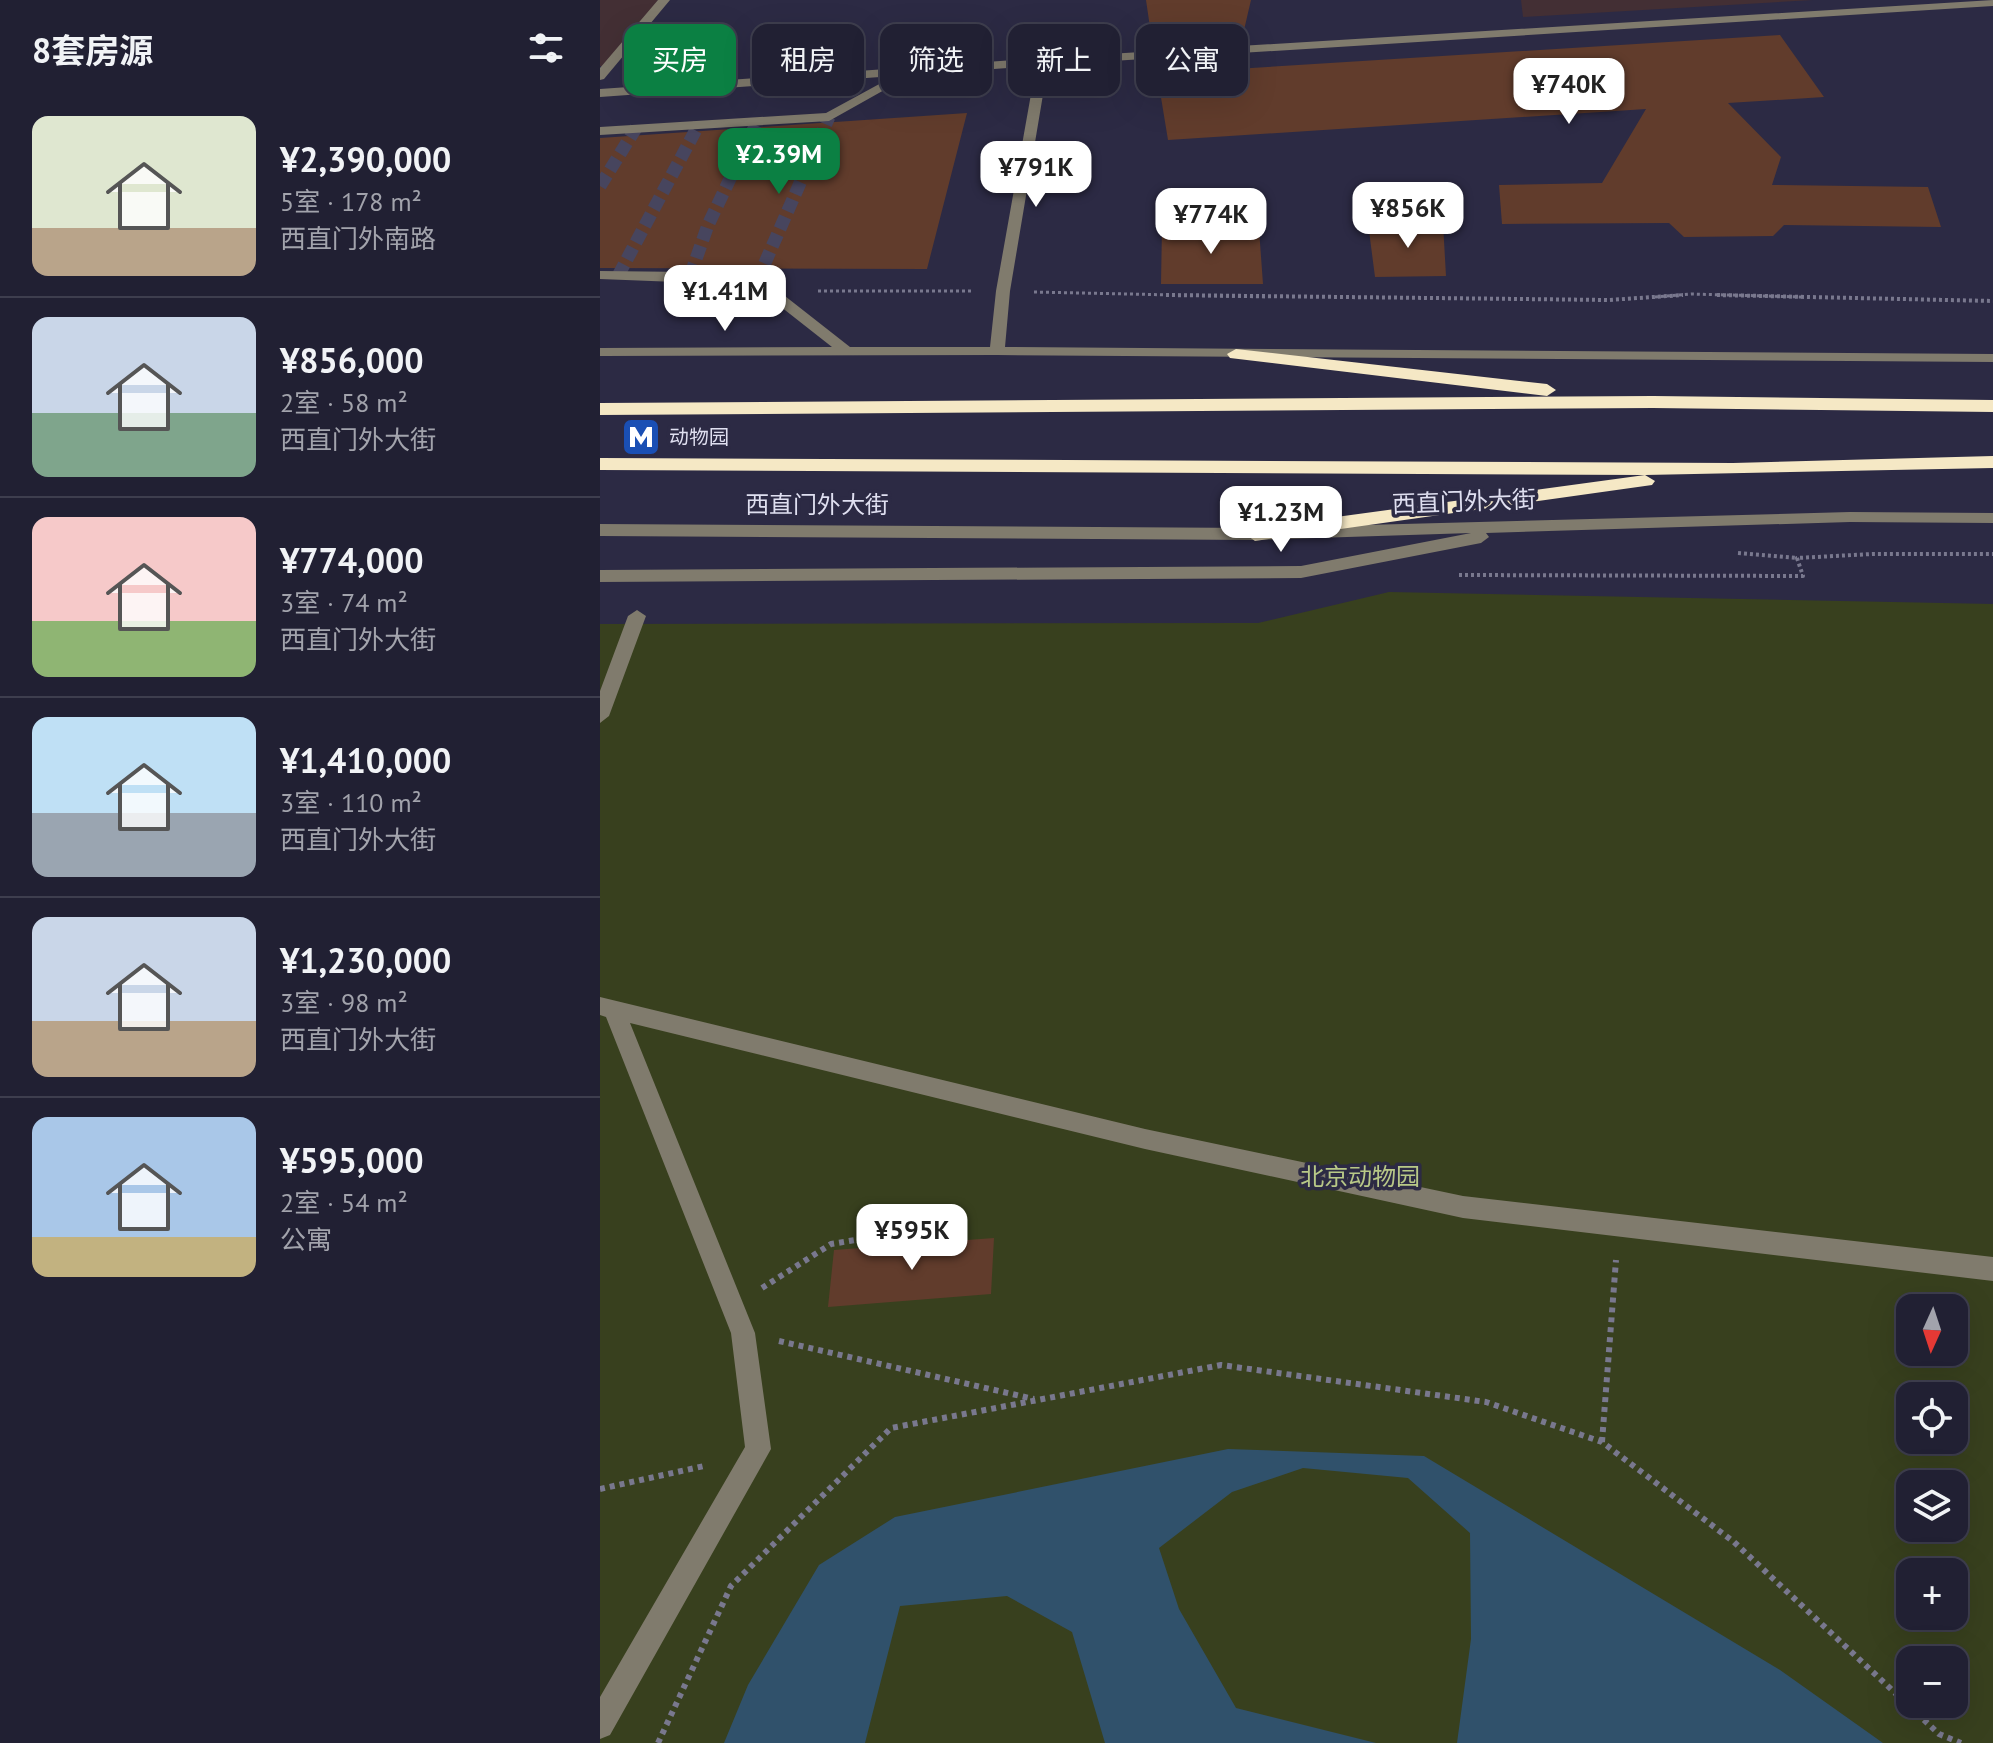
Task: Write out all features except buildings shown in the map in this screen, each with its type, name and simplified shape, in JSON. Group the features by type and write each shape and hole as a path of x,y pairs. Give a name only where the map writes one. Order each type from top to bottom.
{"highway":[{"path":"1236,354 1653,402"},
{"path":"600,409 1653,402 1993,406"},
{"name":"西直门外大街","path":"600,464 1733,469 1993,462"},
{"path":"1255,534 1733,469"}],"street":[{"path":"600,76 664,0"},
{"path":"1120,57 1993,3"},
{"path":"600,93 880,73"},
{"path":"600,131 829,117 880,89"},
{"path":"997,351 1003,291 1037,96"},
{"path":"600,275 690,276 757,281 849,353"},
{"path":"600,352 997,351 1993,358"},
{"name":"西直门外大街","path":"600,530 1255,534 1850,517 1993,518"},
{"path":"600,576 1301,572 1522,526"},
{"path":"600,716 637,616"},
{"path":"607,1008 1145,1139 1463,1207 1993,1269"},
{"path":"600,1725 758,1449 743,1333 730,1309 607,1008"}],"path":[{"path":"1389,299 1609,300 1691,294 1993,301"},
{"path":"1736,553 1797,558 1872,554 1993,554"},
{"path":"1451,575 1803,576 1797,558"},
{"path":"1602,1442 1618,1225"},
{"path":"730,1309 831,1244 910,1231 908,1245"},
{"path":"743,1333 1037,1399"},
{"path":"658,1743 731,1586 891,1428 1221,1365 1486,1402 1602,1442 1734,1542 1939,1734 1961,1743"},
{"path":"600,1489 712,1464 758,1449"}],"shaded area":[{"path":"600,0 658,0 641,24 624,24 624,47 610,66 600,66"},
{"path":"1521,0 1813,0 1523,17"}],"green space":[{"name":"北京动物园","path":"1389,592 1993,604 1993,1743 600,1743 600,624 1258,623"}],"water":[{"path":"1228,1449 1424,1456 1780,1670 1883,1743 1457,1743 1471,1639 1470,1533 1408,1478 1303,1468 1232,1492 1159,1548 1179,1609 1236,1708 1376,1743 1105,1743 1072,1632 1007,1596 900,1606 865,1743 724,1743 748,1685 819,1565 895,1517"}],"tunnel":[{"path":"757,281 829,117"},
{"path":"690,276 708,225 758,120"},
{"path":"618,276 699,124"},
{"path":"600,186 636,128"}],"place":[{"name":"动物园","path":"641,437"}]}
